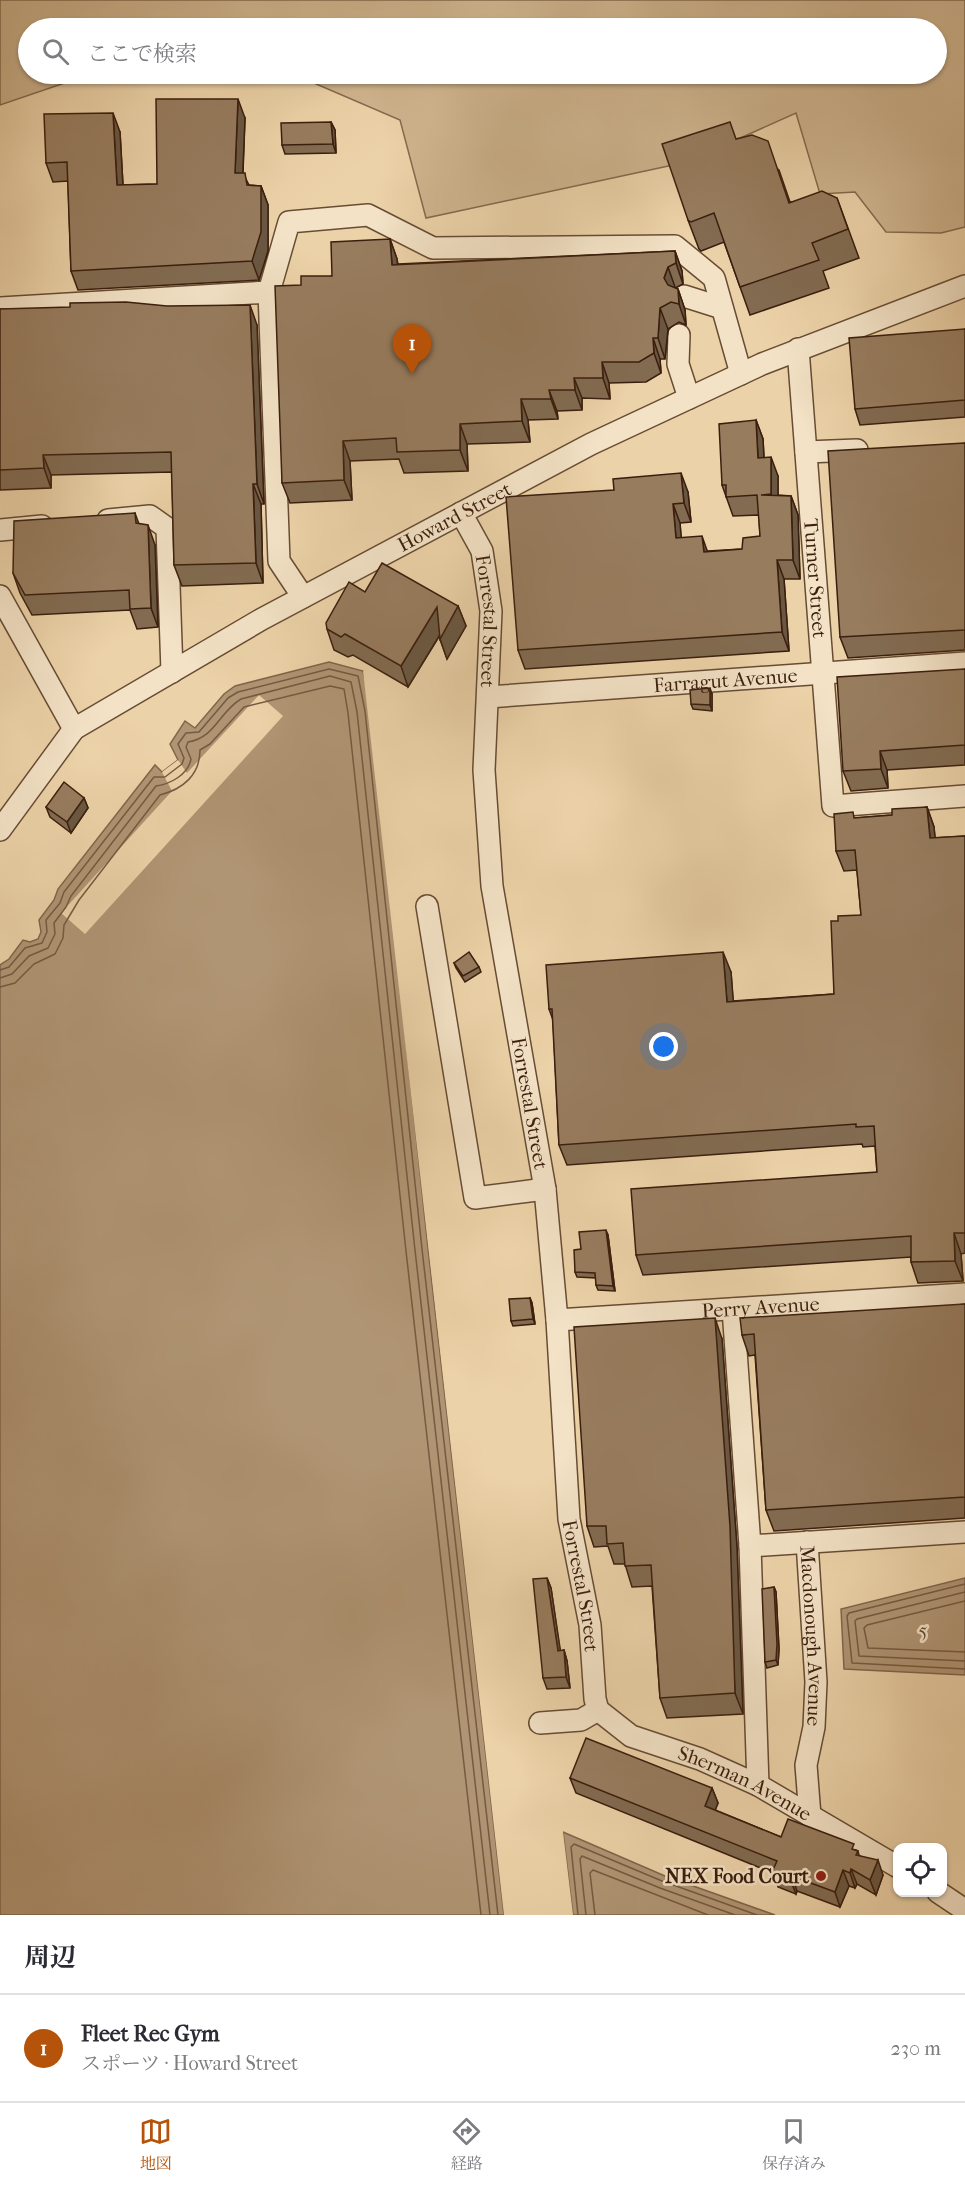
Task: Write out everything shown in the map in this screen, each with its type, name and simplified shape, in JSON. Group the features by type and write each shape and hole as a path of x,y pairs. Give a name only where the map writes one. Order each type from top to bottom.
{"street":[{"path":"303,597 279,561 269,292 289,222 368,215 433,248 675,246 714,278 741,374"},
{"name":"Howard Street","path":"0,830 74,729 303,597 591,444 798,349 965,286"},
{"path":"0,308 269,292"},
{"path":"684,296 722,308"},
{"path":"679,335 678,364 689,398"},
{"name":"Turner Street","path":"798,349 833,806 965,796"},
{"path":"806,452 874,449"},
{"name":"Forrestal Street","path":"461,513 482,551 491,611 488,697 479,748 484,770 492,886 545,1189 557,1320 569,1519 590,1625 597,1705"},
{"path":"92,521 150,516 167,528 172,672"},
{"path":"0,530 58,524"},
{"path":"0,596 74,729"},
{"name":"Farragut Avenue","path":"488,697 965,663"},
{"path":"427,906 475,1198 545,1189"},
{"name":"Perry Avenue","path":"557,1320 965,1294"},
{"path":"734,1309 750,1546 758,1785"},
{"name":"Macdonough Avenue","path":"810,1816 806,1765 814,1727 816,1682 807,1542 965,1532"},
{"path":"750,1546 807,1542"},
{"path":"540,1723 581,1720 597,1705"},
{"name":"Sherman Avenue","path":"597,1705 631,1736 700,1759 758,1785 893,1866"},
{"path":"944,1897 965,1910"}],"shaded area":[{"path":"0,0 965,0 965,227 941,233 886,232 855,192 820,194 796,113 687,162 426,218 400,120 316,84 947,84 947,18 18,18 18,84 62,84 0,105"}],"water":[{"path":"329,662 363,671 371,710 428,1248 504,1915 0,1915 0,965 9,959 23,940 30,942 38,939 41,932 39,920 54,900 58,889 155,765 162,772 178,760 170,744 185,721 195,728 224,694 235,686"},
{"name":"5","path":"965,1578 965,1675 844,1669 841,1609"},
{"path":"563,1832 665,1876 775,1915 573,1915"}],"pier":[{"path":"363,671 367,672 374,710 431,1248 507,1915 504,1915"},
{"path":"259,695 283,716 85,934 61,913 172,791 162,772 178,760 187,773"},
{"path":"563,1829 573,1915 570,1915 560,1833"}],"building":[{"path":"156,99 238,99 235,173 245,173 247,185 261,186 261,232 252,261 71,271 67,162 46,163 44,114 113,113 117,185 157,184"},
{"path":"331,122 333,144 282,145 281,123"},
{"path":"730,122 736,139 752,135 768,141 789,203 822,191 837,198 848,229 812,243 819,260 740,287 714,213 691,222 688,220 662,144"},
{"path":"390,239 392,265 675,251 676,263 668,267 664,278 668,285 678,289 679,304 671,302 660,308 658,338 653,338 654,353 639,362 602,362 603,378 574,378 575,390 549,390 551,399 521,399 522,421 460,424 460,450 397,452 396,438 343,441 344,480 282,483 275,286 301,285 301,276 332,276 331,242"},
{"path":"126,302 167,306 250,305 257,484 253,484 256,563 174,565 171,452 43,455 44,468 0,470 0,309 70,307 70,303"},
{"path":"965,329 965,400 855,409 849,338"},
{"path":"756,420 758,458 771,457 771,494 761,495 791,496 793,560 777,560 782,632 518,650 506,497 614,490 613,479 681,473 684,503 673,504 676,538 702,536 704,552 742,549 743,538 760,536 757,495 726,497 726,485 722,485 719,424"},
{"path":"965,443 965,630 840,637 828,451"},
{"path":"135,513 136,523 148,525 151,608 130,609 129,590 25,595 13,573 14,521"},
{"path":"382,563 458,606 440,639 437,607 401,666 345,634 341,637 327,629 326,623 349,582 365,592"},
{"path":"965,669 965,745 880,751 881,769 843,771 837,677"},
{"path":"710,688 710,705 691,704 690,690"},
{"path":"64,782 84,798 67,822 46,807"},
{"path":"927,807 930,838 965,836 965,1233 954,1233 955,1261 911,1262 911,1236 636,1255 631,1189 877,1172 874,1126 856,1127 856,1124 559,1145 552,1009 549,1009 546,965 723,952 727,1002 834,994 831,921 838,921 838,916 861,915 855,850 836,851 834,814 853,812 854,818 892,815 892,809"},
{"path":"469,952 479,967 463,976 454,963"},
{"path":"606,1230 613,1286 596,1285 595,1273 575,1272 574,1250 581,1249 579,1232"},
{"path":"530,1298 533,1319 511,1321 509,1299"},
{"path":"965,1304 965,1497 766,1510 754,1334 742,1335 740,1318"},
{"path":"715,1318 730,1526 735,1693 660,1698 651,1565 625,1566 623,1543 607,1544 606,1526 587,1526 574,1327"},
{"path":"547,1578 558,1651 564,1650 566,1677 543,1678 533,1579"},
{"path":"774,1587 776,1660 765,1662 762,1589"},
{"path":"586,1738 712,1788 705,1806 781,1837 788,1819 854,1844 852,1849 858,1851 856,1855 878,1860 870,1880 851,1869 850,1873 843,1870 835,1892 792,1876 790,1879 772,1872 777,1861 570,1778"}],"place":[{"name":"Fleet Rec Gym","path":"412,374"},
{"name":"NEX Food Court","path":"821,1876"}]}
